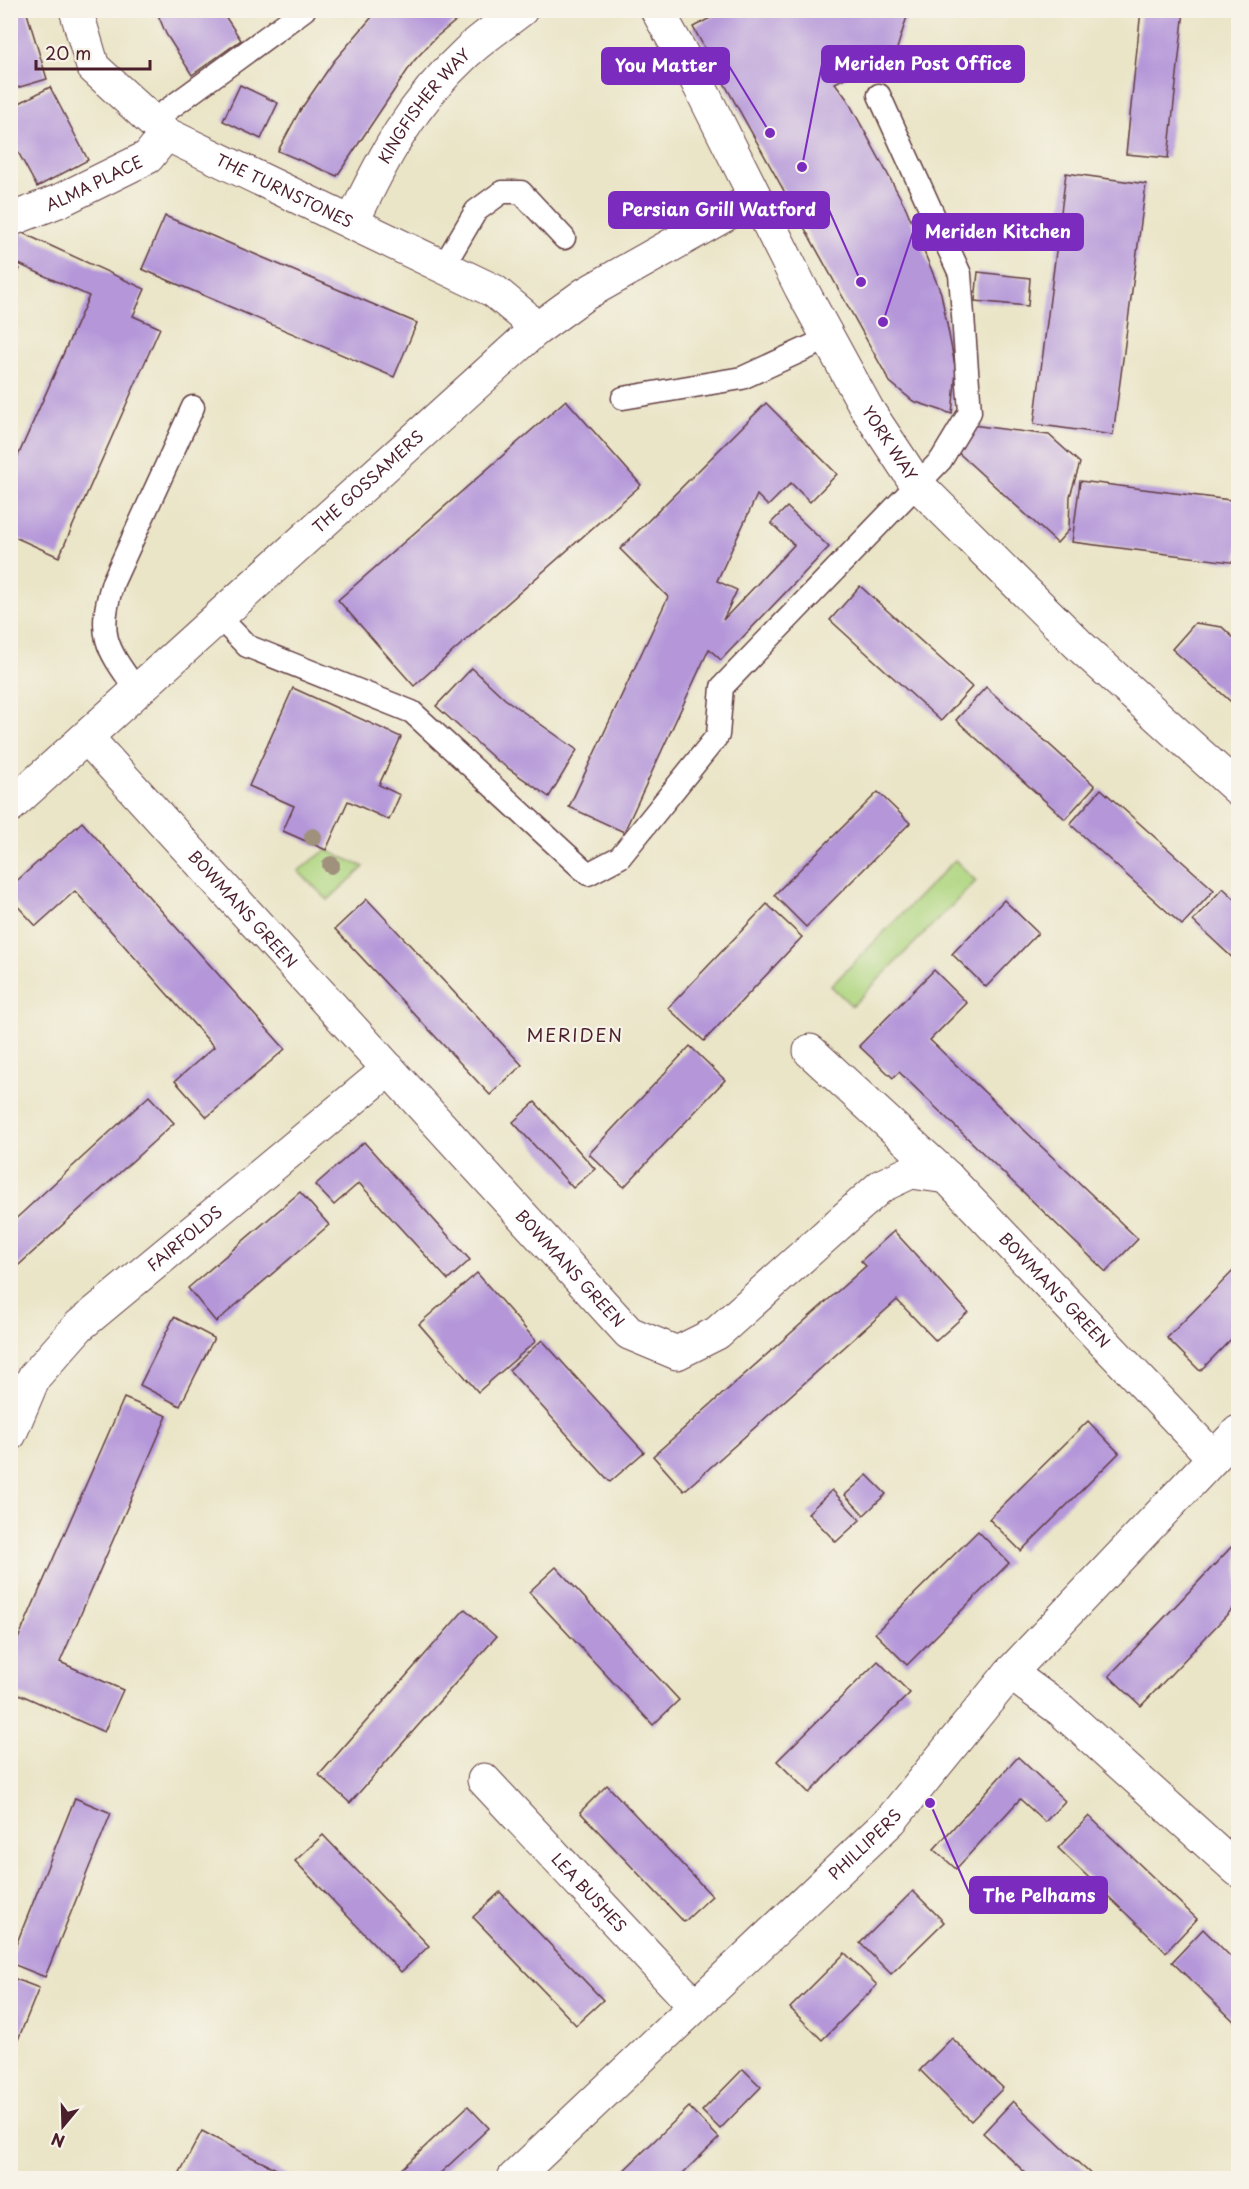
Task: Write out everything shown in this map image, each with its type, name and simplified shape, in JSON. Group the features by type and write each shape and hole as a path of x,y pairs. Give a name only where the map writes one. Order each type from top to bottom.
{"street":[{"name":"THE TURNSTONES","path":"76,10 93,67 159,128 352,224 494,291 523,315 534,331"},
{"name":"KINGFISHER WAY","path":"352,224 384,156 420,102 467,52 521,10"},
{"name":"YORK WAY","path":"657,10 697,81 828,338 867,409 916,483 1080,646 1239,789"},
{"name":"ALMA PLACE","path":"10,220 61,200 148,157 159,128"},
{"name":"THE GOSSAMERS","path":"10,806 88,739 218,616 534,331 585,294 755,198"},
{"name":"BOWMANS GREEN","path":"88,739 629,1333 677,1353 717,1333 881,1186 911,1172 947,1177 1213,1457"},
{"path":"810,1051 947,1177"},
{"name":"FAIRFOLDS","path":"10,1434 34,1377 79,1326 389,1069"},
{"name":"PHILLIPERS","path":"514,2178 891,1820 1010,1673 1239,1432"},
{"path":"1010,1673 1061,1710 1239,1870"},
{"name":"LEA BUSHES","path":"484,1780 695,2006"}],"lane":[{"path":"159,128 304,10"},
{"path":"218,616 247,646 411,712 588,874 620,857 718,735 722,687 916,483 941,460 970,412 960,274 879,95"},
{"path":"443,267 476,211 502,192 521,192 564,238"},
{"path":"624,398 742,378 828,338"},
{"path":"138,692 108,644 104,631 105,606 112,582 193,407"}],"green space":[{"path":"326,850 364,867 328,900 298,871"},
{"path":"955,860 976,881 852,1006 831,986"}],"building":[{"path":"26,10 47,79 10,90 10,14"},
{"path":"156,10 221,10 241,40 192,75 166,34"},
{"path":"378,10 469,10 435,38 413,62 337,176 278,151 299,112 334,61"},
{"path":"725,10 909,10 896,52 835,83 847,99 906,208 941,293 956,371 952,414 913,401 890,382 693,27"},
{"path":"1141,10 1184,10 1168,158 1126,154"},
{"path":"240,85 278,103 261,139 223,121"},
{"path":"50,87 88,160 37,187 10,137 10,108"},
{"path":"1066,173 1146,184 1113,435 1034,424"},
{"path":"165,216 417,323 394,377 142,269"},
{"path":"16,230 145,289 133,316 160,328 59,557 10,535 10,474 89,296 10,260 10,243"},
{"path":"10,265 20,269 10,289"},
{"path":"978,272 1030,278 1028,306 975,301"},
{"path":"566,400 641,485 414,686 338,600"},
{"path":"766,403 837,474 810,502 791,483 768,506 757,495 717,581 737,590 723,620 794,545 771,523 787,507 829,547 721,660 709,649 624,832 569,807 668,597 620,549"},
{"path":"972,425 1049,435 1080,463 1070,496 1069,530 1057,543 951,446"},
{"path":"1080,481 1238,501 1238,563 1072,542"},
{"path":"860,586 972,687 941,721 830,620"},
{"path":"1195,623 1222,627 1238,642 1238,708 1172,649"},
{"path":"472,668 505,699 577,750 549,797 495,759 436,706"},
{"path":"986,687 1095,786 1065,819 956,720"},
{"path":"293,688 401,737 379,785 400,795 389,820 348,801 326,850 283,831 294,806 249,786"},
{"path":"1101,789 1214,890 1182,925 1070,824"},
{"path":"878,792 910,823 806,927 774,895"},
{"path":"82,822 285,1049 207,1117 175,1081 214,1047 75,891 36,926 10,898 10,887"},
{"path":"1223,888 1238,902 1238,963 1193,921"},
{"path":"367,899 522,1065 490,1095 335,929"},
{"path":"1004,900 1038,933 986,987 952,954"},
{"path":"767,904 802,937 704,1041 668,1008"},
{"path":"934,970 967,1003 930,1040 1138,1239 1106,1272 899,1072 893,1078 859,1046"},
{"path":"690,1046 725,1080 624,1187 589,1154"},
{"path":"149,1096 174,1123 10,1273 10,1224"},
{"path":"535,1102 595,1169 573,1188 513,1122"},
{"path":"364,1142 470,1260 448,1280 359,1183 334,1205 315,1185"},
{"path":"300,1192 329,1225 216,1322 188,1288"},
{"path":"894,1231 968,1312 936,1341 897,1300 684,1491 653,1456 866,1266 861,1261"},
{"path":"1238,1266 1238,1332 1200,1371 1167,1338"},
{"path":"477,1273 536,1341 478,1392 419,1324"},
{"path":"174,1317 214,1338 180,1406 140,1385"},
{"path":"542,1340 644,1452 610,1482 509,1370"},
{"path":"124,1398 167,1416 60,1662 123,1690 104,1732 10,1690 10,1657"},
{"path":"1088,1421 1119,1453 1021,1551 989,1519"},
{"path":"867,1475 886,1494 864,1515 845,1495"},
{"path":"832,1490 860,1520 836,1542 808,1513"},
{"path":"978,1531 1009,1563 907,1665 875,1633"},
{"path":"1238,1540 1238,1603 1141,1706 1109,1676"},
{"path":"556,1567 679,1700 653,1725 529,1592"},
{"path":"465,1609 496,1637 350,1803 319,1775"},
{"path":"878,1661 910,1693 809,1793 777,1761"},
{"path":"1018,1757 1065,1801 1045,1822 1020,1799 956,1869 934,1849"},
{"path":"607,1785 712,1896 684,1922 580,1812"},
{"path":"75,1798 111,1813 45,1977 10,1963 10,1960"},
{"path":"1089,1816 1197,1919 1166,1952 1058,1848"},
{"path":"323,1835 429,1946 401,1972 295,1861"},
{"path":"913,1891 944,1922 891,1974 860,1943"},
{"path":"500,1892 603,2000 576,2025 473,1917"},
{"path":"1203,1929 1238,1964 1238,2025 1172,1962"},
{"path":"845,1953 877,1985 822,2040 790,2008"},
{"path":"10,1977 39,1988 11,2057 10,2057"},
{"path":"952,2038 1003,2088 971,2121 920,2070"},
{"path":"743,2069 761,2087 720,2129 702,2111"},
{"path":"1013,2101 1095,2178 1031,2178 983,2133"},
{"path":"468,2106 489,2128 435,2178 392,2178"},
{"path":"689,2107 719,2138 678,2178 616,2178"},
{"path":"202,2131 241,2152 295,2178 177,2178"}],"place":[{"name":"You Matter","path":"770,133"},
{"name":"Meriden Post Office","path":"802,167"},
{"name":"Persian Grill Watford","path":"861,282"},
{"name":"Meriden Kitchen","path":"883,322"},
{"name":"The Pelhams","path":"930,1803"}],"district":[{"name":"MERIDEN","path":"575,1036"}]}
